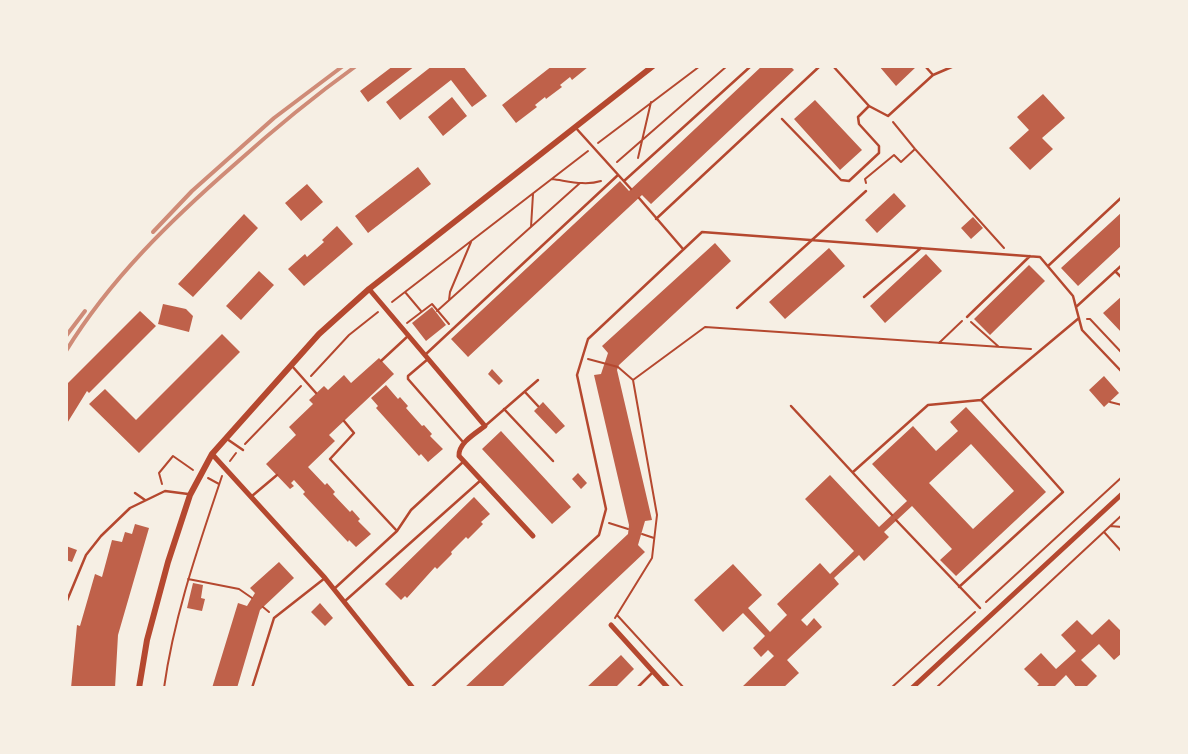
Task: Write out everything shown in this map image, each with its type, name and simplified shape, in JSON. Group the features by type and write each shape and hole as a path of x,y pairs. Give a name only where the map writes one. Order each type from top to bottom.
{"street":[{"path":"139,688 147,640 168,562 190,494 212,454 319,334 369,289 652,66"},
{"path":"369,289 485,426 464,443 459,451 459,456 532,536"},
{"path":"212,454 251,497 269,521 325,578 413,688"},
{"path":"912,688 1122,494"},
{"path":"611,625 668,688"}],"lane":[{"path":"624,181 751,66"},
{"path":"656,219 820,66"},
{"path":"833,66 869,106 888,116 933,75 954,66"},
{"path":"925,66 933,75"},
{"path":"782,120 841,180 849,181 879,153 879,146 859,124 858,117 869,106"},
{"path":"575,127 631,189"},
{"path":"464,443 408,380 408,376 453,329 618,175"},
{"path":"738,308 866,191"},
{"path":"1048,266 1122,197"},
{"path":"639,198 683,249"},
{"path":"431,688 599,535 606,509 578,375 588,339 702,232 1040,257 1073,296 1082,330 1122,372"},
{"path":"864,297 921,248"},
{"path":"967,317 1030,256"},
{"path":"1076,307 1122,265"},
{"path":"1115,271 1122,278"},
{"path":"853,472 928,405 981,400 1079,318"},
{"path":"382,361 408,336"},
{"path":"291,364 316,393"},
{"path":"485,426 538,380"},
{"path":"524,392 538,406"},
{"path":"959,587 1063,492 981,400"},
{"path":"791,406 892,515"},
{"path":"504,409 552,461"},
{"path":"344,421 354,433 330,459 397,531"},
{"path":"226,439 241,450"},
{"path":"333,589 397,531 411,510 464,461"},
{"path":"251,497 277,475"},
{"path":"344,602 481,479"},
{"path":"66,603 86,555 96,542 130,508 164,491 190,494"},
{"path":"135,493 145,500"},
{"path":"896,520 980,608"},
{"path":"252,688 274,618 325,578"},
{"path":"637,688 653,672"}],"path":[{"path":"164,688 168,654 188,579 224,468 349,335 700,66"},
{"path":"611,167 727,66"},
{"path":"635,170 652,102"},
{"path":"888,116 915,149 1010,254"},
{"path":"866,191 865,179 894,155 901,162 915,149"},
{"path":"552,179 580,183 595,183 603,180"},
{"path":"437,311 580,183"},
{"path":"532,226 533,193"},
{"path":"449,300 450,292 471,241"},
{"path":"405,292 422,312"},
{"path":"402,328 432,304 453,329"},
{"path":"939,343 967,317 999,347"},
{"path":"1079,318 1090,319 1122,353"},
{"path":"633,380 705,327 1041,350"},
{"path":"583,357 618,367 633,380 657,515 652,558 611,625"},
{"path":"1110,402 1122,404"},
{"path":"164,491 159,473 173,456 201,475 219,484"},
{"path":"891,688 1122,477"},
{"path":"936,688 1122,515"},
{"path":"604,521 628,529"},
{"path":"1110,526 1122,527"},
{"path":"1104,532 1122,552"},
{"path":"642,534 654,538"},
{"path":"188,579 239,589 252,598"},
{"path":"617,615 684,688"}],"building":[{"path":"393,66 415,66 368,102 360,91"},
{"path":"432,66 463,66 487,96 472,107 451,80 400,120 386,102"},
{"path":"552,66 588,67 572,80 570,77 560,85 562,87 546,99 545,97 535,105 537,107 516,123 502,105"},
{"path":"762,66 790,66 794,70 651,204 642,195 468,357 451,339 620,181 629,191"},
{"path":"879,66 916,66 916,67 896,86"},
{"path":"1043,94 1065,118 1042,138 1053,149 1030,170 1009,148 1029,130 1017,117"},
{"path":"452,97 467,116 443,136 428,117"},
{"path":"815,100 862,150 840,170 794,119"},
{"path":"418,167 431,184 368,233 355,216"},
{"path":"307,184 323,202 301,221 285,203"},
{"path":"894,193 906,206 877,233 865,220"},
{"path":"1122,212 1122,245 1078,286 1061,268"},
{"path":"244,214 258,228 193,297 178,284"},
{"path":"973,217 983,228 971,239 961,228"},
{"path":"337,226 353,244 304,286 288,269 305,254 307,257 324,242 322,240"},
{"path":"715,243 731,261 619,365 617,370 652,520 645,521 638,545 645,552 501,688 464,688 628,534 629,525 594,375 601,374 608,353 602,346"},
{"path":"829,248 845,266 785,319 769,302"},
{"path":"926,254 942,271 885,323 870,306"},
{"path":"1029,265 1045,281 990,335 974,319"},
{"path":"259,271 274,285 241,320 226,306"},
{"path":"1122,296 1122,333 1103,313"},
{"path":"163,304 186,309 193,316 189,332 158,324"},
{"path":"432,307 446,325 426,341 412,323"},
{"path":"140,311 156,326 89,393 87,391 66,425 66,386"},
{"path":"222,334 240,352 139,453 89,404 105,389 136,420"},
{"path":"379,358 394,374 329,435 335,441 308,467 325,485 327,483 335,492 333,494 350,512 352,510 360,519 358,521 371,534 356,547 349,540 348,542 303,494 305,492 294,480 291,483 294,486 290,489 266,464 296,435 289,427 313,404 309,400 324,386 328,390 344,375 351,383"},
{"path":"492,369 503,381 499,385 488,374"},
{"path":"1104,376 1119,393 1104,407 1089,390"},
{"path":"386,385 398,399 400,397 408,406 406,408 422,426 424,425 432,434 430,436 443,449 428,462 421,454 419,456 376,408 378,406 371,398"},
{"path":"543,402 565,426 556,434 534,411"},
{"path":"966,407 1046,492 956,576 940,560 952,549 912,506 884,532 889,537 864,561 859,555 834,578 839,584 801,620 807,626 814,618 822,627 787,660 799,673 783,688 741,688 774,656 768,650 761,657 753,648 765,636 743,613 723,632 694,600 733,564 762,595 748,608 770,632 787,615 777,604 820,563 830,574 854,551 805,499 830,475 879,527 907,501 872,464 913,426 936,451 958,431 950,422","holes":["971,444 1014,491 973,529 929,483"]},
{"path":"501,431 571,507 552,524 482,449"},
{"path":"578,473 587,483 581,489 572,479"},
{"path":"474,497 490,514 481,522 483,524 468,539 466,537 437,569 435,567 407,598 405,596 401,600 385,584"},
{"path":"135,524 149,528 118,635 115,688 71,688 77,625 80,626 95,574 102,577 112,540 122,542 125,532 132,534"},
{"path":"66,546 77,550 72,562 66,560"},
{"path":"279,562 294,578 260,610 237,688 212,688 238,603 247,606 255,593 250,588"},
{"path":"193,583 203,585 201,598 205,599 202,611 187,608"},
{"path":"320,603 333,618 325,626 311,612"},
{"path":"1109,619 1122,632 1122,653 1114,660 1099,644 1081,660 1097,676 1085,688 1077,688 1066,675 1053,688 1035,688 1039,684 1024,669 1041,653 1056,669 1076,651 1061,635 1077,620 1092,635"},
{"path":"621,655 634,669 615,688 586,688"}],"railway":[{"path":"153,232 192,191 274,118 343,66"},
{"path":"66,351 102,299 122,275 187,207 263,139 356,66"},
{"path":"66,336 85,311"}]}
